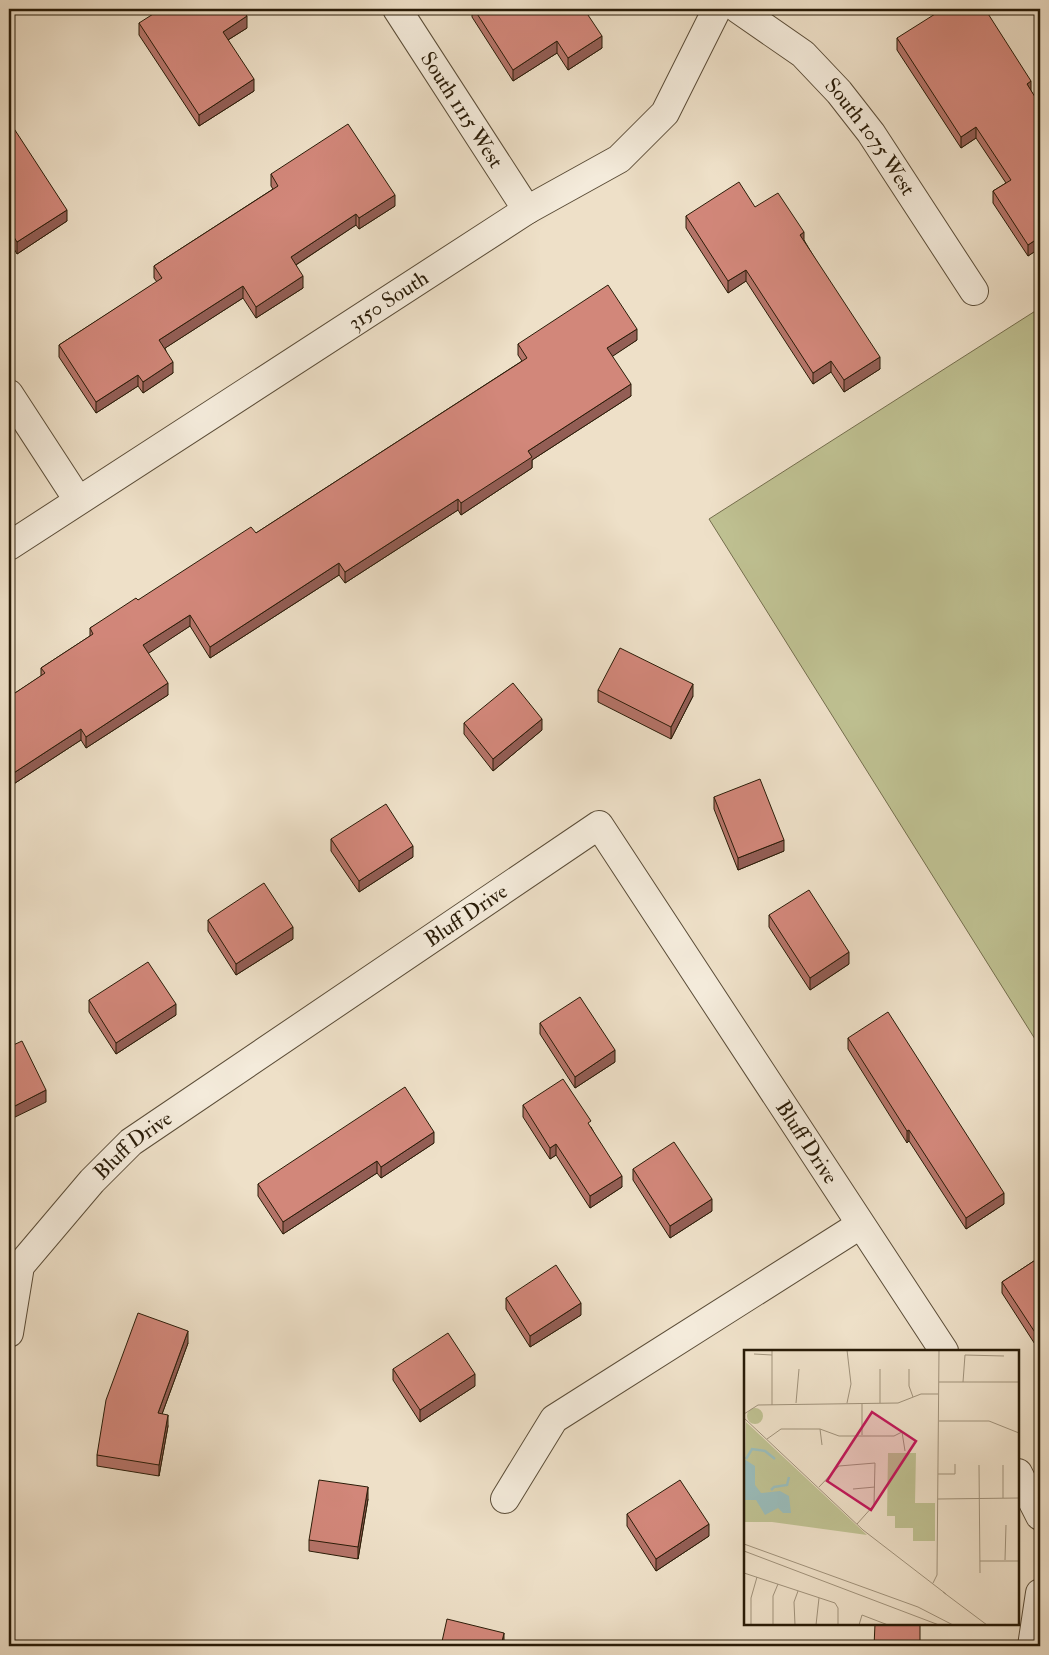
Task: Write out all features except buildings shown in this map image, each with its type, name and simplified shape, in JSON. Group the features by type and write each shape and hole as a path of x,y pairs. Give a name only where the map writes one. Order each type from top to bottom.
{"street":[{"name":"South 1115 West","path":"397,9 527,210"},
{"name":"3150 South","path":"9,546 527,210 619,159 665,113 717,9"},
{"name":"South 1075 West","path":"738,9 803,54 839,92 871,133 974,291"},
{"path":"9,394 78,500"},
{"name":"Bluff Drive","path":"9,1333 20,1266 92,1181 131,1142 599,825 943,1350"},
{"path":"505,1499 554,1419 860,1225"},
{"path":"1019,1475 1040,1516"},
{"path":"1032,1646 1040,1593"}],"green space":[{"path":"1040,308 1040,1047 709,519"}]}
